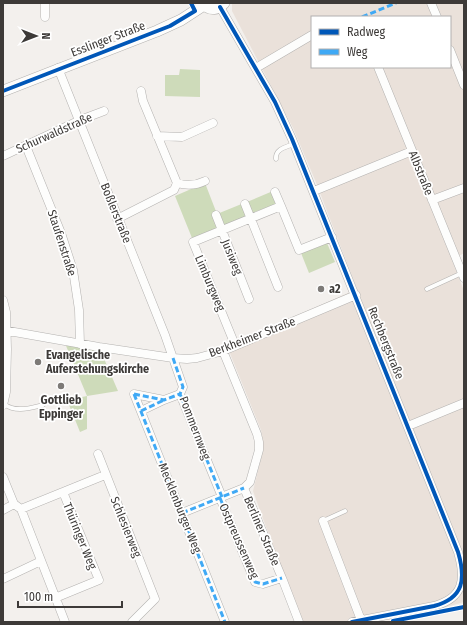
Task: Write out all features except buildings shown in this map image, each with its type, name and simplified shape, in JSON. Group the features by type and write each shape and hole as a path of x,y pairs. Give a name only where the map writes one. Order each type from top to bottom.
{"main road":[{"name":"Esslinger Straße","path":"3,91 58,68 164,28 181,20 203,4 207,8 213,9 222,5"}],"street":[{"path":"45,3 45,17"},
{"path":"431,3 437,16"},
{"name":"Rechbergstraße","path":"222,5 275,102 294,144 356,295 458,552 463,570 462,583 459,590 454,596 442,603 352,622"},
{"path":"256,68 311,36"},
{"path":"451,52 464,85"},
{"name":"Boßlerstraße","path":"58,68 80,120 117,219 173,358"},
{"name":"Albstraße","path":"378,68 463,276"},
{"path":"117,219 174,190 177,183 143,101 141,91"},
{"name":"Schurwaldstraße","path":"3,156 80,120 104,111"},
{"path":"157,136 182,136 213,123"},
{"name":"Staufenstraße","path":"26,146 61,233 73,270 79,310 80,344"},
{"path":"314,191 412,151"},
{"path":"177,183 182,185 198,184 205,181"},
{"path":"432,200 464,188"},
{"path":"275,192 299,250 332,237"},
{"path":"245,204 278,287"},
{"name":"Limburgweg","path":"235,345 193,242 280,206"},
{"name":"Jusiweg","path":"216,215 249,299"},
{"name":"Berkheimer Straße","path":"5,330 80,344 173,358 197,358 223,350 356,295"},
{"path":"3,300 6,312 5,330 7,348 6,392 3,405"},
{"name":"Berliner Straße","path":"223,350 259,442 259,450 250,482 244,488 299,622"},
{"name":"Pommernweg","path":"173,358 183,387 180,394 221,498"},
{"name":"Mecklenburger Weg","path":"164,400 134,394 226,622"},
{"path":"141,411 180,394"},
{"path":"408,426 464,403"},
{"name":"Schlesierweg","path":"98,454 154,599 132,622"},
{"path":"3,510 63,492 105,475"},
{"path":"3,477 41,561 65,622"},
{"path":"182,513 244,488"},
{"name":"Thüringer Weg","path":"55,598 99,580 63,492"},
{"name":"Ostpreussenweg","path":"221,498 255,582 263,584 282,578"},
{"path":"323,521 361,620"},
{"path":"3,579 41,561"}],"lane":[{"path":"276,159 278,152 294,144"},
{"path":"427,289 463,276"},
{"path":"3,405 10,409 18,410 43,405"},
{"path":"323,521 344,511"}],"shaded area":[{"path":"232,3 464,3 464,253 452,260 464,291 464,602 440,609 367,622 303,622 278,560 253,491 261,458 263,442 261,430 227,346 357,289 315,180 293,128 232,11"}],"green space":[{"path":"180,69 200,70 200,97 165,96 165,75 179,75"},
{"path":"205,183 217,214 244,203 247,216 192,238 175,196"},
{"path":"273,191 276,204 252,213 247,202"},
{"path":"327,243 335,262 309,273 301,253"},
{"path":"64,341 99,347 118,391 87,396"},
{"path":"87,396 87,429 80,432 67,400"}],"marked path":[{"path":"364,16 396,3"},
{"path":"173,358 183,387 180,394 222,497"},
{"path":"134,394 225,622"},
{"path":"134,394 164,400 180,394"},
{"path":"141,411 164,400"},
{"path":"182,513 244,488"},
{"path":"220,498 255,582 263,584 282,578"}],"cycle path":[{"path":"3,91 170,26 195,11 191,3"},
{"path":"220,7 275,102 292,139 458,552 462,579 457,593 452,598 434,606 352,622"},
{"path":"393,621 464,607"}],"place":[{"name":"a2","path":"321,289"},
{"name":"Evangelische Auferstehungskirche","path":"38,362"},
{"name":"Gottlieb Eppinger","path":"61,386"}]}
